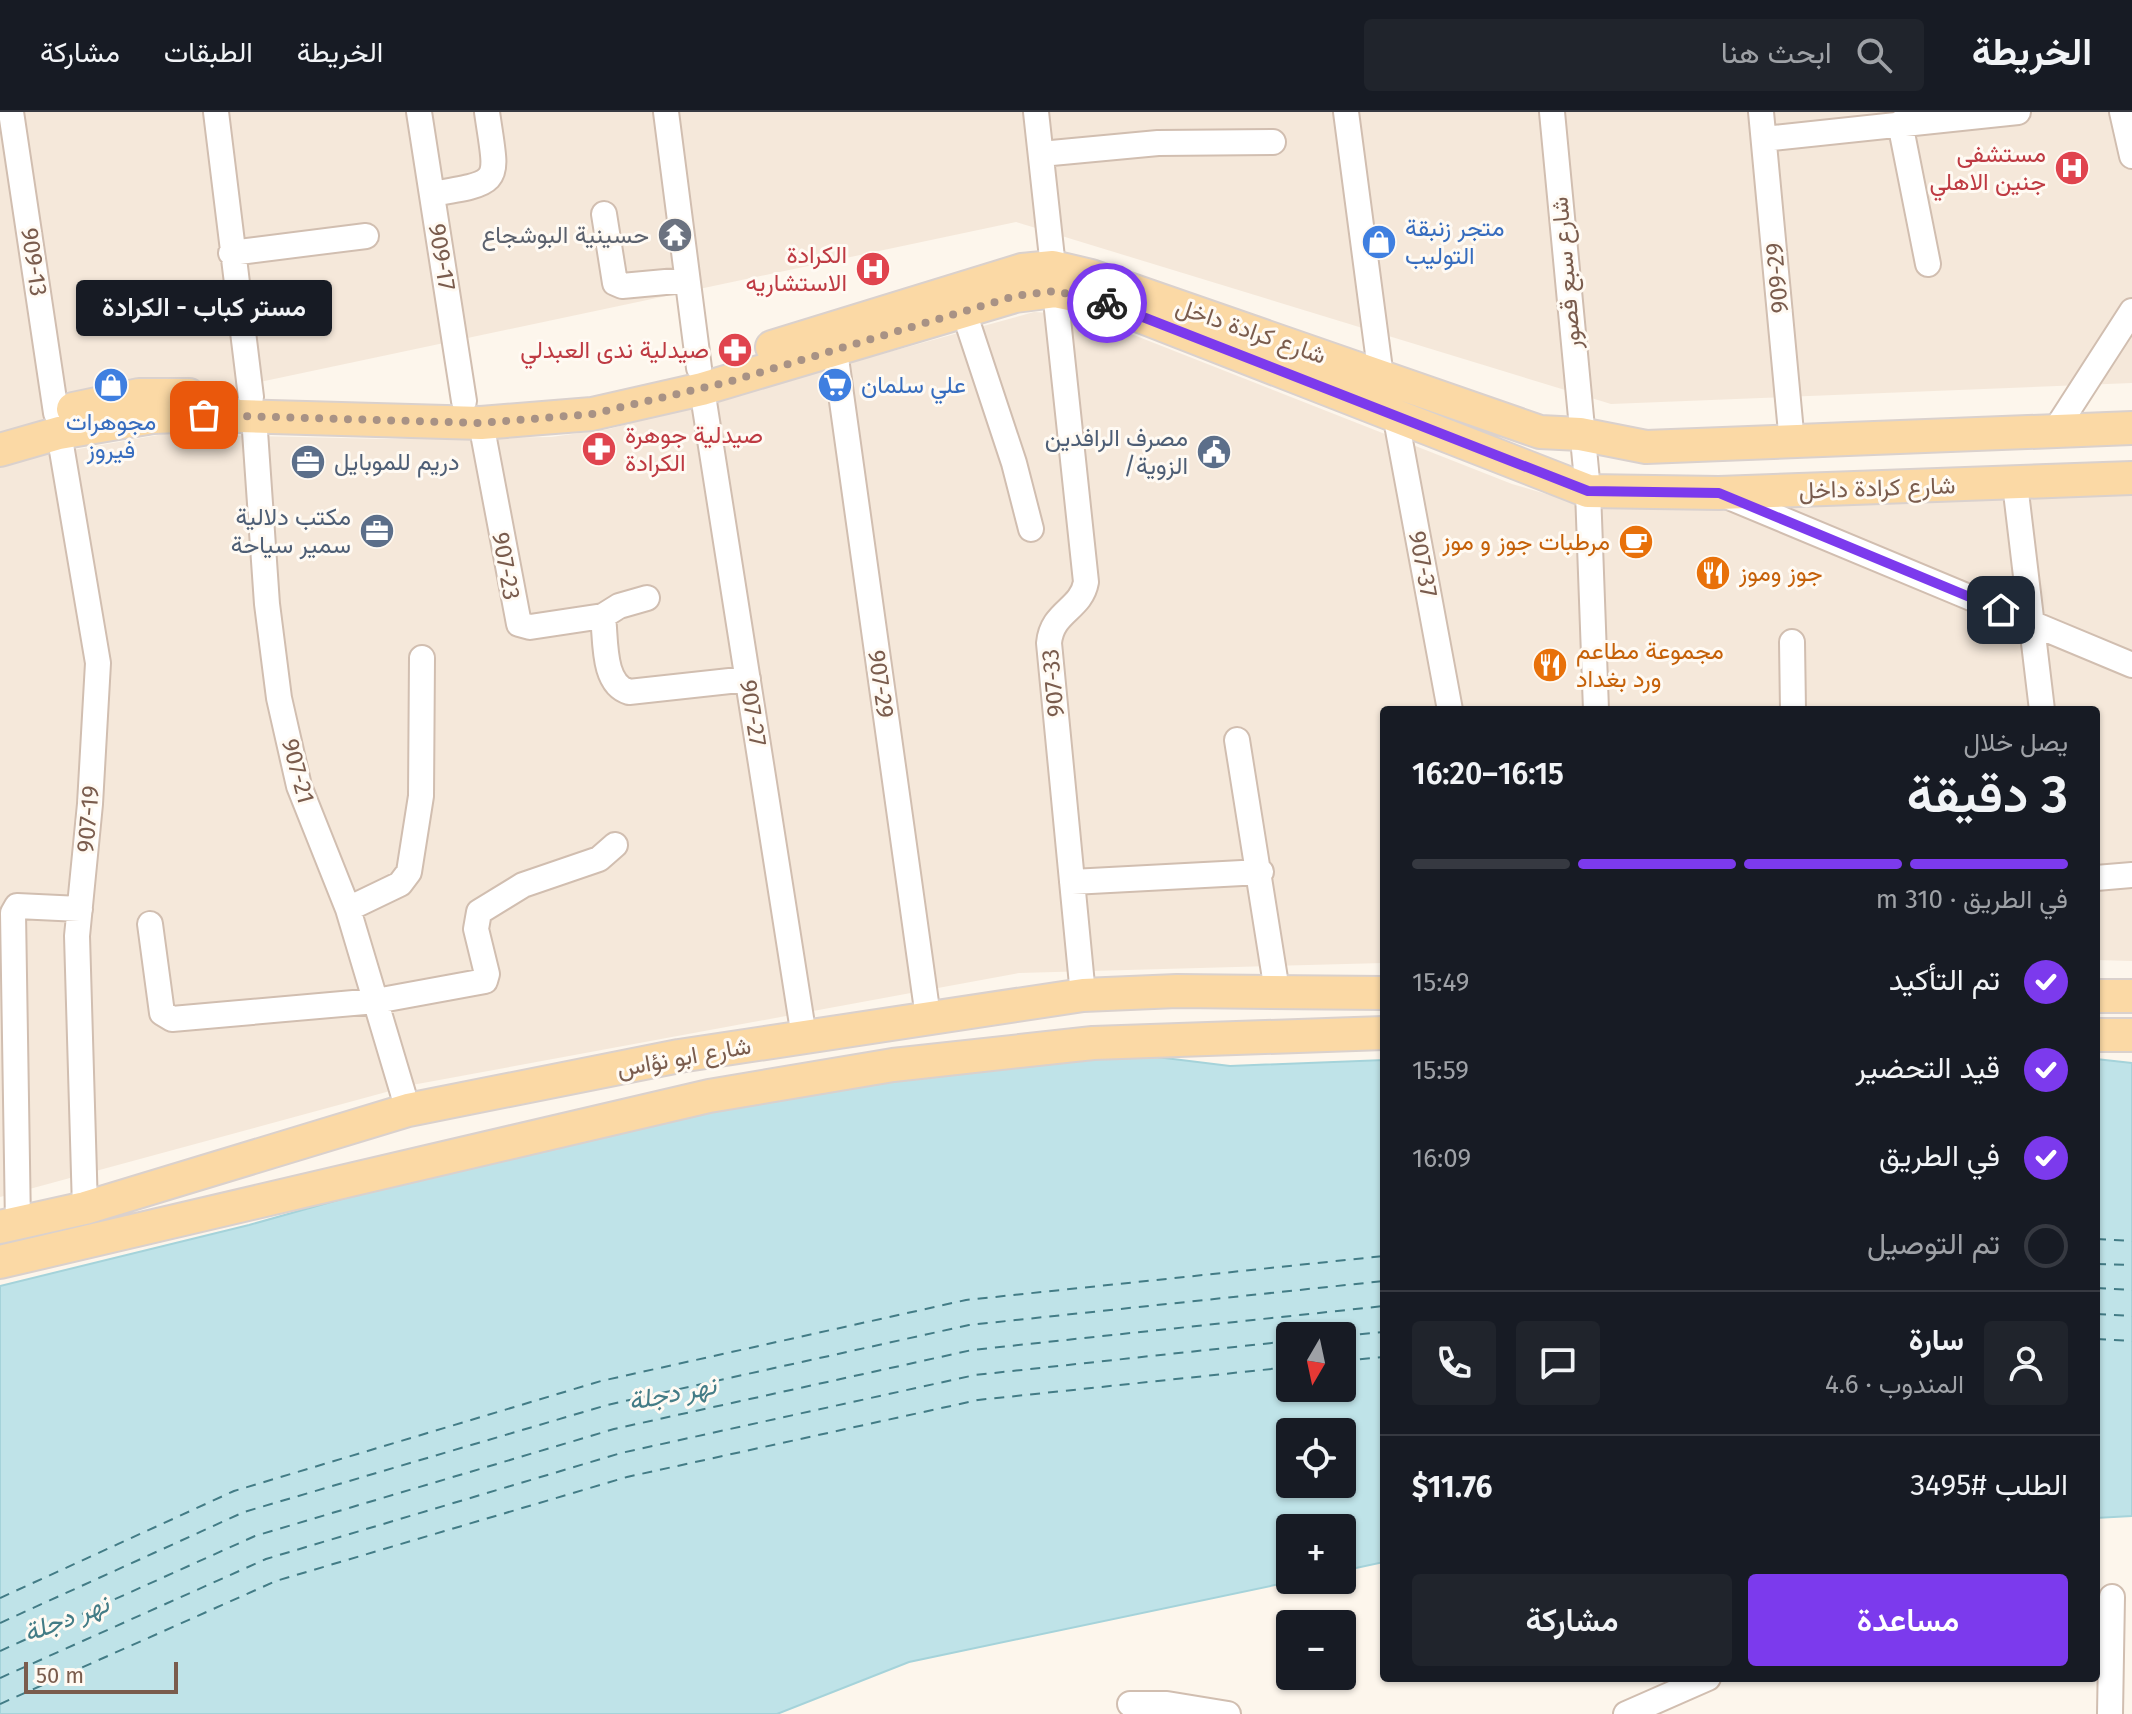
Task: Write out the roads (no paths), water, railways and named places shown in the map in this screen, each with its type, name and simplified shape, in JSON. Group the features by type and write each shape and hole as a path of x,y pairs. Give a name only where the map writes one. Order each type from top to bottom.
{"main road":[{"name":"شارع كرادة داخل","path":"0,428 253,407 592,414 1022,270 1054,279 1396,419 1588,491 1719,493 2132,478"},
{"name":"شارع كرادة داخل","path":"700,379 835,351 1015,296 1054,279 1091,276 1540,432 1580,434 1646,447 2132,428"},
{"name":"شارع كرادة داخل","path":"0,450 58,423"},
{"name":"شارع ابو نؤاس","path":"9,1226 85,1208 408,1110 560,1078 928,1017 1083,995 1277,991 1380,993"},
{"path":"2100,996 2132,996"},
{"name":"شارع ابو نؤاس","path":"0,1262 709,1096 893,1065 1093,1043 1380,1033"},
{"path":"2100,1035 2132,1035"}],"street":[{"name":"909-13","path":"11,112 58,423"},
{"name":"907-21","path":"216,112 231,253 253,407 267,604 279,698 299,786 348,909 408,1110"},
{"name":"909-17","path":"419,112 473,412"},
{"path":"432,194 482,186 493,177 495,165 487,112"},
{"name":"907-27","path":"666,112 700,379 804,1037"},
{"name":"907-33","path":"1036,112 1086,582 1080,599 1053,623 1049,643 1083,995"},
{"path":"1346,112 1381,377"},
{"name":"شارع سبع قصور","path":"1552,112 1580,434 1588,491 1596,706"},
{"name":"909-29","path":"1761,112 1792,443"},
{"path":"1764,139 2018,112"},
{"path":"2122,112 2132,156"},
{"path":"1900,123 1928,264"},
{"path":"1041,154 1158,143 1273,142"},
{"path":"604,214 615,283 622,286 687,280"},
{"path":"231,253 366,236"},
{"path":"2054,432 2132,311"},
{"path":"964,312 1014,463 1031,529"},
{"name":"907-29","path":"835,351 928,1017"},
{"name":"907-23","path":"473,412 519,624 530,627 603,616"},
{"name":"907-37","path":"1396,419 1449,706"},
{"name":"907-19","path":"58,423 98,663 77,936 85,1208"},
{"path":"2015,484 2041,706"},
{"path":"1719,493 2132,665"},
{"path":"647,598 619,606 603,616 610,677 619,689 629,692 748,679"},
{"path":"1792,642 1793,706"},
{"path":"348,909 400,884 409,872 421,796 422,658"},
{"path":"1237,740 1261,872 1277,991"},
{"path":"150,924 162,1013 172,1019 376,1001 485,981 487,974 476,929 479,912 523,885 599,859 615,845"},
{"path":"1072,882 1261,872"},
{"path":"2100,878 2132,875"},
{"path":"9,1226 13,913 17,906 80,909"},
{"path":"2110,1714 2113,1597"},
{"path":"1626,1714 1699,1682"},
{"path":"1130,1704 1167,1704 1228,1714"}],"water":[{"name":"نهر دجلة","path":"1124,1053 1230,1066 1380,1060 1380,1563 1356,1568 1356,1514 1276,1514 1276,1585 909,1662 777,1714 0,1714 0,1286 249,1225 398,1183 832,1084"},
{"path":"2100,1059 2132,1063 2132,1516 2100,1518"}],"place":[{"name":"مستشفى جنين الاهلي","path":"2072,168"},
{"name":"حسينية البوشجاع","path":"675,235"},
{"name":"متجر زنبقة التوليب","path":"1379,242"},
{"name":"الكرادة الاستشاريه","path":"873,269"},
{"name":"صيدلية ندى العبدلي","path":"735,350"},
{"name":"مجوهرات فيروز","path":"111,385"},
{"name":"علي سلمان","path":"835,385"},
{"name":"مستر كباب - الكرادة","path":"204,415"},
{"name":"صيدلية جوهرة الكرادة","path":"599,449"},
{"name":"مصرف الرافدين /الزوية","path":"1214,452"},
{"name":"دريم للموبايل","path":"308,462"},
{"name":"مكتب دلالية سمير سياحة","path":"377,531"},
{"name":"مرطبات جوز و موز","path":"1636,542"},
{"name":"جوز وموز","path":"1713,573"},
{"name":"مجموعة مطاعم ورد بغداد","path":"1550,665"}]}
